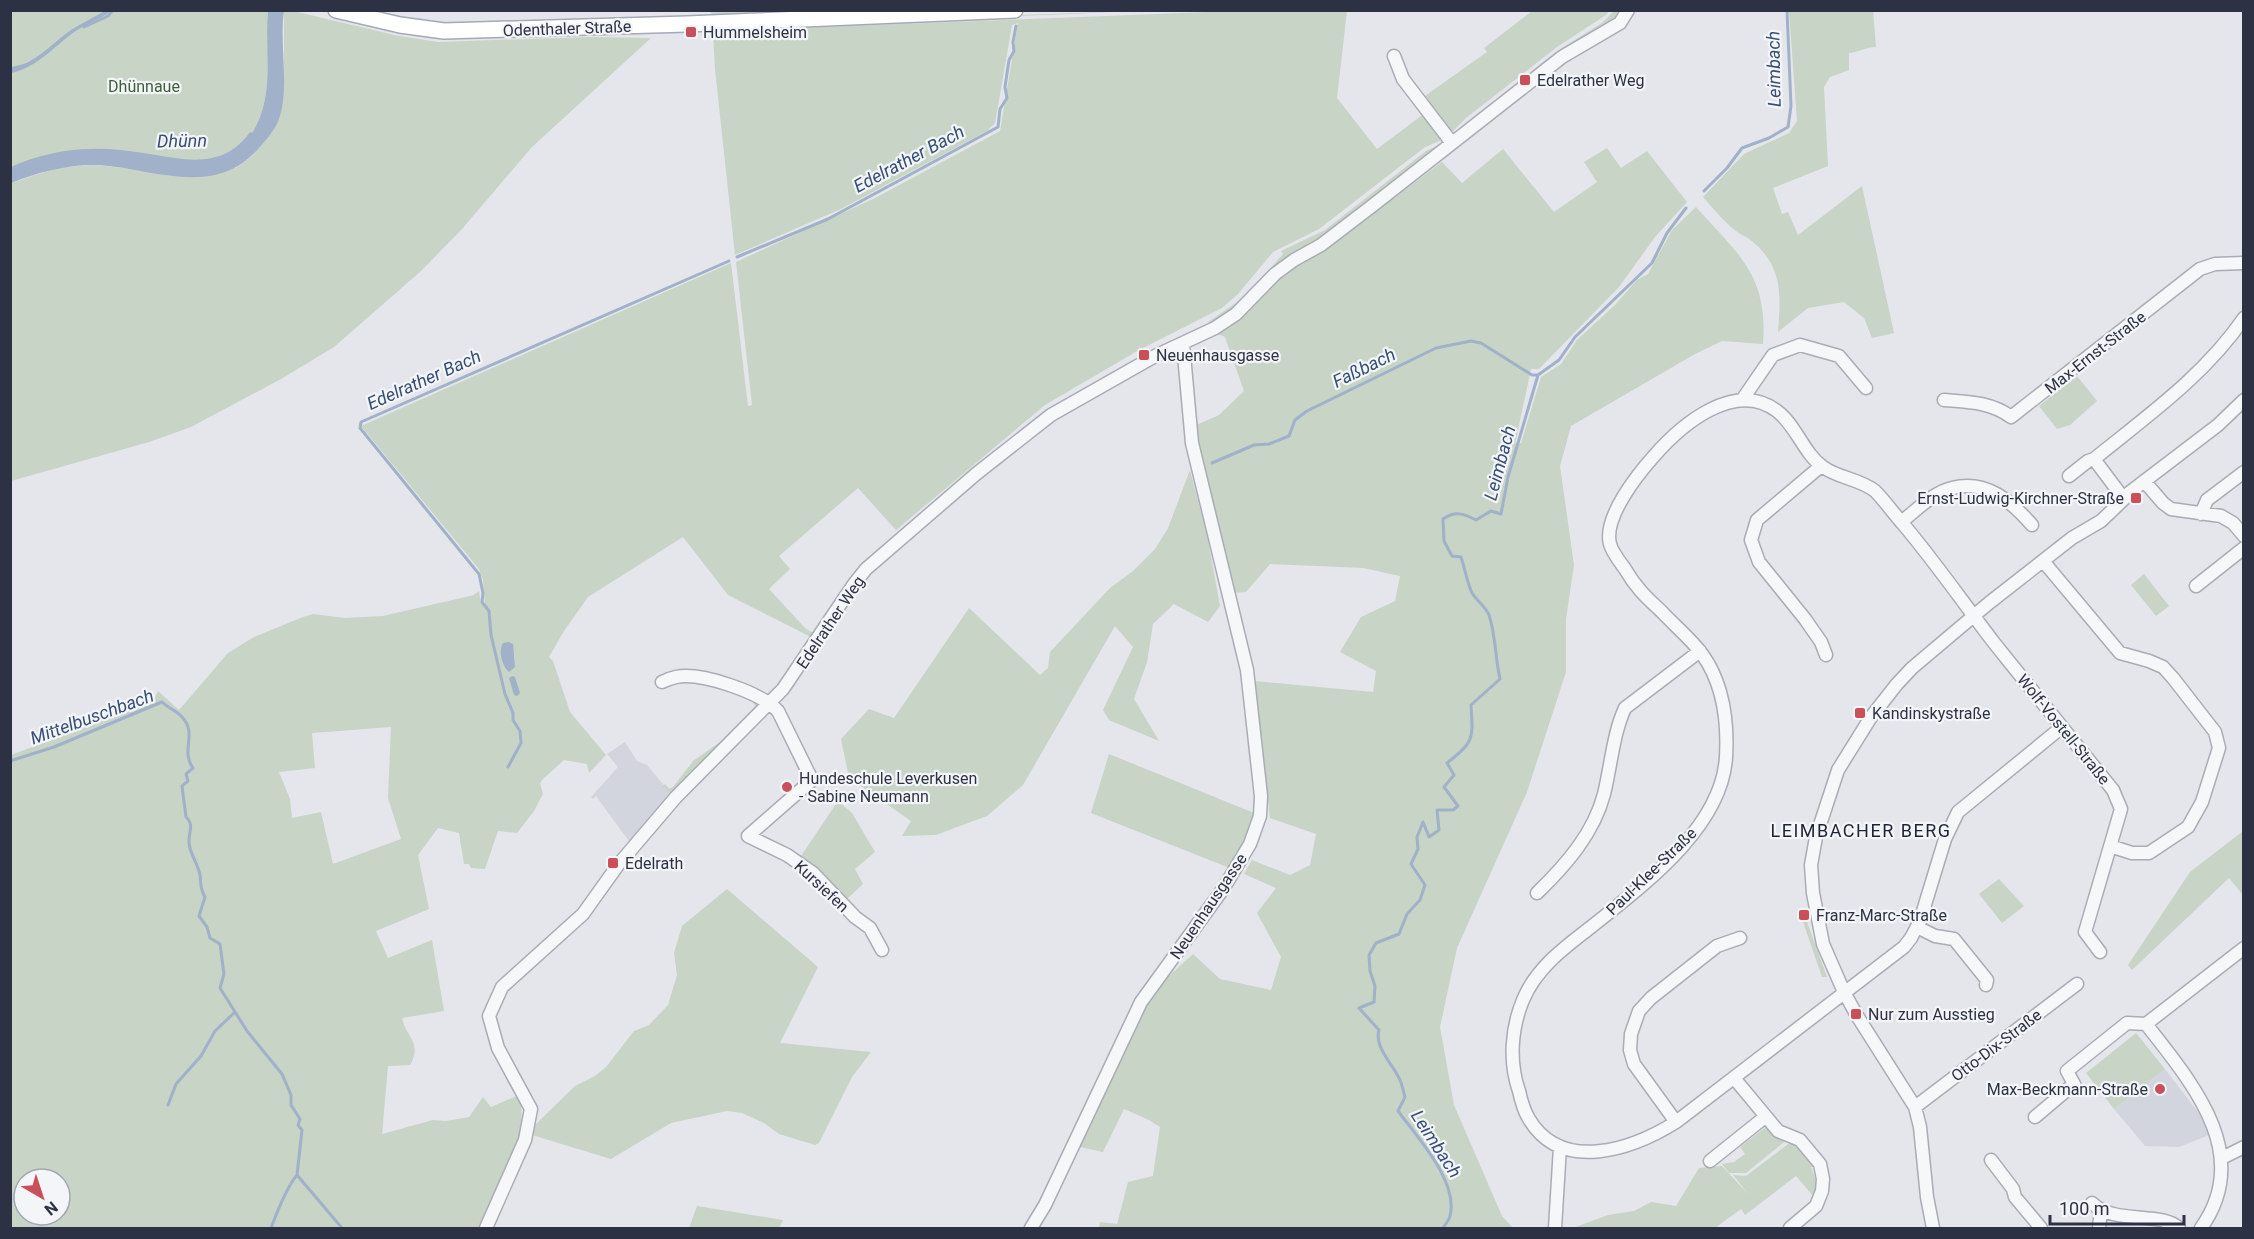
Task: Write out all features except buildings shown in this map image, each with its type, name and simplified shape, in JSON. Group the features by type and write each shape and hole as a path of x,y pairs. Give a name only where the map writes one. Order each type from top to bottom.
{"main road":[{"name":"Odenthaler Straße","path":"336,10 417,28 463,31 1015,10"}],"street":[{"name":"Edelrather Weg","path":"486,1228 525,1140 531,1109 498,1048 489,1016 502,987 583,914 618,865 676,796 783,689 866,569 976,474 1051,415 1155,356 1215,328 1236,314 1275,274 1329,238 1562,57 1620,23 1628,10"},
{"path":"1394,56 1403,78 1452,143"},
{"name":"Max-Ernst-Straße","path":"1944,400 1978,402 2001,409 2011,417 2200,269 2216,264 2244,263"},
{"path":"2069,476 2094,459 2186,385 2230,338 2244,318"},
{"name":"Neuenhausgasse","path":"1031,1228 1045,1205 1141,1002 1223,889 1250,844 1260,816 1262,796 1247,670 1192,443 1183,344"},
{"path":"1742,400 1773,355 1800,345 1839,356 1866,388"},
{"path":"1742,400 1757,401 1778,412 1821,466 1874,491 1933,561 1974,616"},
{"name":"Paul-Klee-Straße","path":"1560,1147 1544,1136 1529,1119 1516,1082 1512,1049 1522,1001 1545,966 1629,896 1675,853 1707,815 1725,776 1726,718 1718,684 1700,651 1635,587 1609,543 1614,513 1639,473 1665,443 1700,415 1742,400"},
{"path":"1933,1228 1920,1127 1915,1107 1874,1045 1844,992 1823,944 1813,893 1811,865 1824,807 1838,770 1871,717 1912,668 2072,538 2096,514 2124,498 2145,482 2218,425 2244,400"},
{"path":"2094,459 2124,498"},
{"path":"1821,466 1757,520 1751,540 1759,562 1806,619 1821,642 1826,655"},
{"path":"2202,514 2207,500 2244,472"},
{"path":"2145,482 2171,509 2220,516 2227,519 2244,536"},
{"path":"1901,522 1932,498 1951,488 1969,486 1985,488 2005,497 2032,525"},
{"path":"2196,586 2244,548"},
{"path":"2043,561 2120,653 2163,667 2215,732 2219,748 2202,802 2188,827 2149,853 2132,853 2110,846"},
{"name":"Wolf-Vostell-Straße","path":"1974,616 2113,790 2121,809 2085,932 2100,952"},
{"path":"1537,893 1592,827 1604,793 1620,720 1625,708 1700,651"},
{"path":"662,682 677,676 723,682 770,703"},
{"name":"Kursiefen","path":"770,703 778,711 812,780 748,836 787,855 813,873 855,917 870,928 882,950"},
{"path":"1555,1228 1560,1147 1603,1152 1640,1143 1676,1122 1904,947 1917,927 1945,839 1958,812 2062,727"},
{"path":"1917,927 1935,936 1954,939 1987,980 1986,985"},
{"path":"1676,1122 1634,1064 1630,1050 1631,1034 1639,1011 1651,998 1717,946 1740,938"},
{"path":"2035,1117 2074,1084 2067,1071 2127,1023 2146,1024 2244,948"},
{"name":"Otto-Dix-Straße","path":"1915,1107 2077,984"},
{"path":"2146,1024 2194,1084 2217,1124 2226,1156 2223,1185 2213,1214 2200,1228"},
{"path":"1734,1078 1778,1131 1800,1140 1820,1164 1823,1179 1822,1191 1816,1206 1790,1228"},
{"path":"1710,1161 1765,1117"},
{"path":"2226,1156 2244,1147"},
{"path":"1991,1160 2013,1189 2015,1197 2041,1228"},
{"path":"2099,1228 2096,1207 2129,1217 2174,1223 2179,1228"},
{"path":"1929,1209 1942,1228"}],"shaded area":[{"path":"625,742 637,761 647,765 672,795 631,844 596,796 593,799 591,797 618,767 607,754"},
{"name":"Max-Beckmann-Straße","path":"2165,1069 2214,1133 2179,1147 2145,1146 2114,1109"}],"green space":[{"path":"1260,10 1347,11 1337,98 1377,149 1425,113 1444,139 1425,147 1319,229 1273,252 1238,294 1222,308 1139,350 1045,405 896,530 858,488 779,556 790,569 769,589 806,629 814,633 811,637 728,595 683,537 588,597 549,657 553,661 570,712 606,755 589,773 587,764 564,760 543,779 540,783 543,794 534,811 517,833 498,831 485,869 471,868 469,864 464,864 459,833 438,828 418,855 429,909 376,931 388,958 432,940 444,1011 402,1018 414,1045 414,1057 410,1065 388,1066 382,1134 433,1120 446,1121 469,1117 483,1097 491,1107 519,1095 522,1112 517,1146 479,1228 11,1228 11,755 153,702 158,691 179,710 228,653 254,637 303,617 313,614 345,618 383,616 474,595 479,591 481,604 485,604 483,580 479,569 361,426 731,263 748,406 752,405 736,262 875,198 1000,131 1018,23 1012,25 995,123 987,131 841,209 735,255 713,33","holes":["391,727 388,798 401,839 333,864 321,812 292,818 290,799 279,772 315,768 312,733"]},
{"name":"Dhünnaue","path":"10,11 268,11 267,89 259,119 252,133 257,137 210,168 94,157 11,175"},
{"path":"284,11 293,11 399,36 438,42 589,37 651,38 532,147 462,229 421,271 334,347 281,379 191,427 149,442 11,481 11,183 61,167 97,165 131,169 236,168 252,156 271,131 284,87"},
{"path":"709,11 828,11 714,16"},
{"path":"1130,11 1072,14 748,25"},
{"path":"1532,11 1609,11 1557,47 1466,118 1450,134 1422,98 1487,52 1484,48"},
{"path":"1614,11 1618,11 1615,20 1541,68 1539,65 1602,23"},
{"path":"1789,11 1873,11 1876,47 1849,53 1849,70 1830,77 1824,87 1828,166 1773,188 1782,214 1788,212 1798,235 1862,186 1894,333 1872,338 1864,318 1844,302 1808,308 1778,332 1779,292 1774,269 1768,258 1748,238 1727,223 1703,197 1744,154 1789,133 1797,121"},
{"path":"1520,80 1522,83 1459,130 1468,121"},
{"path":"1445,142 1239,305 1209,324 1208,322 1246,296 1283,254 1281,251 1325,230 1426,151"},
{"path":"1607,148 1621,168 1647,151 1687,202 1655,237 1619,287 1539,369 1531,369 1515,444 1521,443 1541,377 1561,364 1577,340 1615,305 1637,280 1648,274 1672,230 1696,207 1748,268 1761,300 1763,344 1722,341 1695,354 1571,426 1560,466 1574,565 1566,619 1566,672 1527,792 1457,948 1440,1027 1454,1105 1502,1216 1513,1228 1099,1228 1100,1222 1117,1224 1128,1182 1153,1176 1160,1127 1124,1109 1103,1152 1080,1147 1132,1028 1158,988 1193,954 1220,979 1271,990 1281,957 1257,913 1276,888 1244,874 1252,860 1290,875 1310,865 1316,834 1270,818 1254,681 1373,692 1376,671 1340,652 1361,617 1395,601 1400,576 1363,568 1270,564 1246,592 1230,593 1194,426 1219,415 1244,391 1225,337 1218,334 1250,310 1281,277 1332,244 1442,162 1462,183 1503,149 1554,212 1597,182 1584,162"},
{"path":"2077,376 2097,401 2070,425 2057,429 2039,406"},
{"path":"1190,470 1207,535 1220,606 1208,622 1174,604 1153,624 1147,662 1134,699 1159,741 1109,720 1103,710 1133,647 1115,626 1023,785 987,816 936,835 902,836 911,821 849,778 841,739 869,709 894,718 969,608 1040,675 1048,668 1050,652 1110,588 1133,571 1155,549 1168,528"},
{"path":"2144,574 2169,606 2156,616 2131,585"},
{"path":"752,701 761,705 671,794 663,786 665,784 669,789 673,787 693,761 720,742 756,707"},
{"path":"1109,754 1254,813 1252,829 1232,869 1091,813"},
{"path":"838,801 852,813 875,852 855,869 863,884 845,901 799,859"},
{"path":"2243,831 2243,895 2229,878 2132,970 2128,965 2190,872"},
{"path":"1999,879 2024,906 2002,923 1979,894"},
{"path":"727,889 818,967 780,1043 871,1052 852,1077 819,1143 815,1145 779,1134 764,1123 742,1113 727,1111 671,1123 611,1159 532,1135 533,1127 575,1086 595,1076 606,1067 634,1031 649,1025 668,1005 677,975 674,953 682,926"},
{"path":"1802,919 1806,919 1827,977 1822,977"},
{"path":"2136,1033 2165,1069 2114,1109 2086,1073"},
{"path":"1766,1127 1776,1135 1788,1139 1746,1173 1729,1173 1722,1164 1734,1162 1745,1154 1740,1147"},
{"path":"1792,1141 1816,1166 1811,1167 1817,1184 1814,1197 1796,1176 1745,1215 1741,1209 1715,1228 1573,1228 1608,1215 1634,1211 1651,1202 1676,1206 1699,1168 1722,1166 1749,1195 1733,1175 1746,1176"},
{"path":"697,1206 783,1220 779,1228 689,1228"}],"water":[{"path":"105,11 111,11 75,31 35,63 11,73 11,69 36,58 71,30"},
{"path":"268,11 284,11 282,107 278,123 273,131 241,164 223,173 203,177 162,175 99,165 76,166 43,172 11,183 11,167 40,156 81,149 131,151 198,160 225,154 238,145 250,132 252,133 264,104 268,73"},
{"path":"503,643 513,644 515,667 509,672 503,662 501,650"},
{"path":"515,677 520,693 517,696 514,695 509,678"}],"waterway":[{"path":"84,27 108,16 113,10"},
{"name":"Leimbach","path":"1704,191 1727,168 1742,148 1769,138 1788,127 1791,106 1787,10"},
{"name":"Edelrather Bach","path":"737,257 828,219 998,127 1000,109 1007,98 1005,87 1009,60 1014,51 1016,26"},
{"path":"10,69 26,65"},
{"name":"Leimbach","path":"1443,1228 1450,1216 1451,1203 1443,1175 1398,1111 1405,1097 1401,1082 1381,1049 1379,1030 1359,1008 1374,1002 1375,986 1370,971 1369,955 1376,943 1399,934 1407,914 1420,900 1425,885 1411,864 1418,849 1417,837 1423,822 1429,837 1439,830 1437,810 1453,810 1458,806 1444,787 1454,775 1447,763 1463,749 1470,738 1472,732 1471,705 1500,679 1489,615 1472,593 1461,557 1452,556 1444,541 1443,519 1455,514 1463,514 1476,520 1491,511 1501,514 1508,477 1538,375 1559,360 1575,337 1652,263 1667,233 1686,208"},
{"name":"Edelrather Bach","path":"508,767 521,743 520,731 513,720 513,713 505,694 491,635 489,611 482,602 483,593 479,574 360,428 361,422 729,261"},
{"name":"Faßbach","path":"1212,463 1254,445 1269,444 1289,436 1295,420 1307,411 1436,348 1471,341 1481,343 1532,375 1538,375"},
{"name":"Mittelbuschbach","path":"10,761 54,747 162,702 187,723 188,755 193,768 186,774 188,781 182,786 186,817 191,826 189,843 205,897 199,916 207,927 210,938 220,944 224,974 220,988 247,1031 282,1074 291,1095 291,1105 300,1119 298,1125 302,1130 297,1175 342,1228"},
{"path":"168,1105 176,1084 201,1056 215,1031 234,1013"},
{"path":"271,1228 286,1193 297,1175"}],"place":[{"name":"Hummelsheim","path":"691,32"},
{"name":"Edelrather Weg","path":"1525,80"},
{"name":"Neuenhausgasse","path":"1144,355"},
{"name":"Ernst-Ludwig-Kirchner-Straße","path":"2136,498"},
{"name":"Kandinskystraße","path":"1860,713"},
{"name":"Hundeschule Leverkusen - Sabine Neumann","path":"787,787"},
{"name":"Edelrath","path":"613,863"},
{"name":"Franz-Marc-Straße","path":"1804,915"},
{"name":"Nur zum Ausstieg","path":"1856,1014"},
{"name":"Max-Beckmann-Straße","path":"2160,1089"}],"district":[{"name":"LEIMBACHER BERG","path":"1861,831"}],"water label":[{"name":"Dhünn","path":"182,141"}]}
